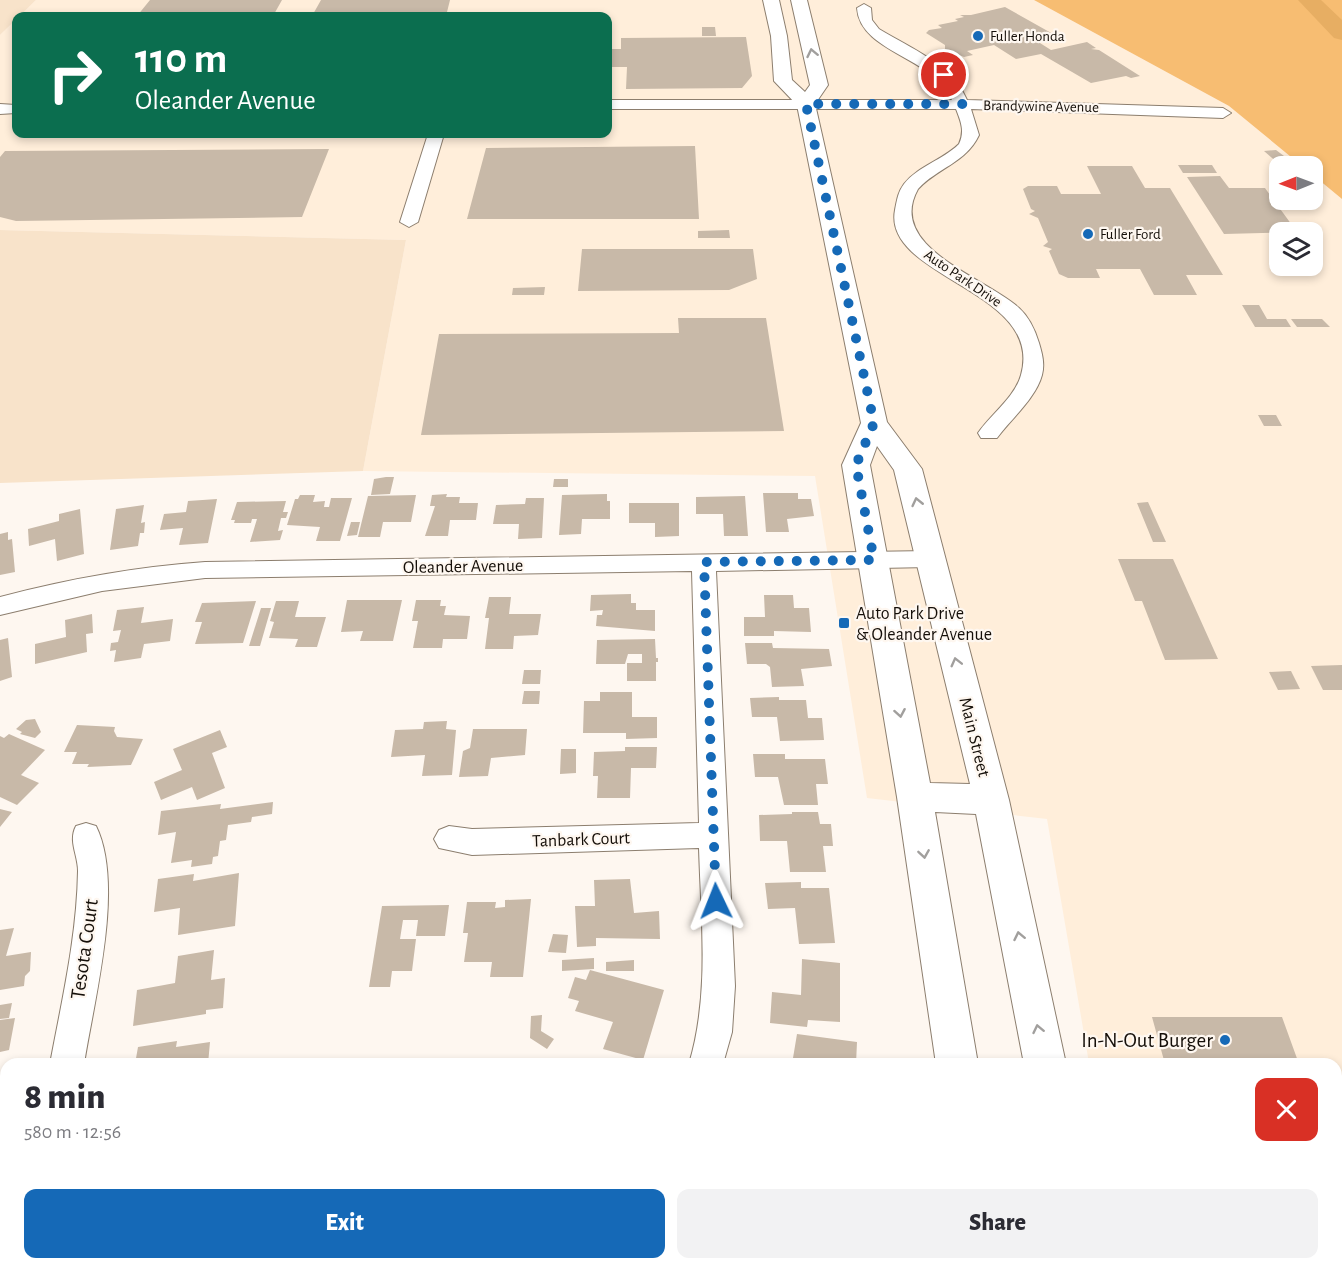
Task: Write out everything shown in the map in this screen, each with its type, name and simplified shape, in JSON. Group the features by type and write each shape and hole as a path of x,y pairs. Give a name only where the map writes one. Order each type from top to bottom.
{"main road":[{"path":"771,0 780,36 783,81 806,104 819,85 799,0"},
{"name":"Main Street","path":"806,104 874,423 909,469 991,800 1044,1058"},
{"path":"874,423 856,465 915,797 956,1058"},
{"path":"915,797 991,800"}],"street":[{"name":"Auto Park Drive","path":"864,8 865,21 874,32 944,75 956,88 971,129 966,146 907,192 901,213 906,233 918,248 949,272 979,286 1013,314 1027,334 1033,355 1031,377 989,433"},
{"name":"Brandywine Avenue","path":"612,105 1010,104 1223,113"},
{"path":"409,222 435,138"},
{"name":"Oleander Avenue","path":"0,606 91,584 152,574 205,570 930,559"},
{"path":"704,562 719,986 715,1032 708,1058"},
{"name":"Tesota Court","path":"68,1058 92,918 93,867 86,835"},
{"name":"Tanbark Court","path":"449,839 472,842 713,835"}],"shaded area":[{"path":"0,0 36,0 24,12 12,12 12,23 0,35"},
{"path":"36,0 1034,0 1229,106 1290,156 1269,156 1269,210 1323,210 1323,183 1342,199 1342,1058 1088,1058 1047,819 867,798 815,476 363,471 406,240 0,230 0,35 12,23 12,138 612,138 612,12 23,12"},
{"path":"1034,0 1342,0 1342,199 1323,183 1323,156 1290,156 1229,106"},
{"path":"0,230 406,240 363,471 0,483"}],"building":[{"path":"150,0 282,0 275,12 140,12"},
{"path":"321,0 450,0 447,12 314,12"},
{"path":"1005,7 1053,34 1032,38 1051,50 1087,42 1096,48 1091,49 1099,50 1140,76 1131,78 1126,76 1091,83 1041,54 1016,59 994,45 967,51 973,55 964,57 945,49 945,45 926,33 929,30 942,28 938,25 958,21 955,19 964,17 960,15 971,15"},
{"path":"702,27 715,27 716,36 702,36"},
{"path":"746,37 752,76 742,88 626,89 627,67 612,67 612,49 621,49 621,38"},
{"path":"695,146 699,219 467,219 486,148"},
{"path":"329,149 302,217 16,221 0,217 0,157 5,151"},
{"path":"1276,150 1284,156 1270,156 1264,151"},
{"path":"1178,165 1212,165 1217,173 1183,173"},
{"path":"1087,166 1132,166 1145,188 1170,188 1223,275 1186,275 1197,295 1154,295 1140,269 1096,269 1100,278 1068,278 1059,274 1049,251 1052,249 1043,246 1048,242 1038,218 1029,214 1035,211 1031,209 1023,189 1028,186 1057,186 1061,194 1101,194"},
{"path":"1220,176 1229,188 1265,188 1269,194 1269,210 1281,210 1290,222 1269,222 1269,233 1224,234 1187,177"},
{"path":"729,230 730,238 698,238 698,231"},
{"path":"582,249 753,249 757,279 729,290 578,291"},
{"path":"545,287 544,295 512,295 513,288"},
{"path":"1242,305 1259,305 1267,319 1286,319 1291,327 1255,327"},
{"path":"678,318 766,318 784,431 421,435 439,334 679,333"},
{"path":"1291,319 1322,319 1330,327 1297,327"},
{"path":"1258,415 1276,415 1282,426 1264,426"},
{"path":"394,477 390,494 371,495 374,479"},
{"path":"554,479 568,479 568,487 553,487"},
{"path":"763,493 798,493 798,499 811,499 814,516 787,519 789,532 766,532"},
{"path":"447,494 446,497 460,497 459,503 478,503 476,520 450,520 448,536 425,536 435,506 430,506 432,495"},
{"path":"607,494 607,501 610,501 610,519 582,519 581,534 559,535 562,495"},
{"path":"300,495 315,495 313,502 325,501 324,507 329,507 331,498 352,498 340,541 316,541 320,527 287,525 295,499 298,499"},
{"path":"416,495 411,522 383,522 380,537 358,537 368,496"},
{"path":"745,496 748,536 724,536 723,514 696,514 696,497"},
{"path":"526,498 544,498 542,538 518,539 519,524 493,524 496,505 525,504"},
{"path":"217,499 208,543 179,545 183,528 160,530 164,514 186,512 188,501"},
{"path":"286,501 283,512 288,512 286,518 281,518 278,531 283,530 280,540 250,542 257,519 252,519 251,523 234,523 235,520 231,520 237,502"},
{"path":"1148,502 1166,542 1153,542 1137,503"},
{"path":"629,503 679,503 679,536 655,537 655,523 629,523"},
{"path":"144,505 141,523 145,522 144,533 140,533 138,546 110,550 116,509"},
{"path":"80,509 84,554 57,561 55,539 29,546 28,529 59,521 59,514"},
{"path":"351,522 360,522 357,535 347,536"},
{"path":"8,532 8,540 12,539 15,572 0,575 0,534"},
{"path":"1118,559 1173,559 1218,659 1165,660 1142,601 1135,601"},
{"path":"631,594 631,603 636,603 636,610 655,610 655,631 596,626 597,615 602,615 603,610 590,611 591,595"},
{"path":"764,595 793,595 794,608 809,608 811,632 774,631 774,636 744,636 744,617 765,617"},
{"path":"489,597 511,597 509,614 541,614 538,635 514,636 513,649 485,649 489,618 485,618"},
{"path":"347,600 402,600 393,641 360,641 363,631 341,632"},
{"path":"416,600 441,600 440,606 446,606 444,615 470,616 467,639 443,639 442,648 413,648 418,621 412,621"},
{"path":"256,601 243,643 195,644 202,622 195,622 202,603"},
{"path":"276,601 299,601 295,617 326,617 317,647 295,647 298,639 269,638 274,622 270,621"},
{"path":"144,607 141,623 173,619 170,641 144,644 141,658 114,662 116,650 110,651 111,643 118,642 121,630 113,631 117,610"},
{"path":"261,608 271,608 260,646 249,646"},
{"path":"92,614 93,633 86,634 87,652 35,664 35,644 66,637 65,620"},
{"path":"8,638 12,677 0,681 0,640"},
{"path":"655,639 656,658 658,658 656,681 627,681 627,663 642,663 642,654 628,654 625,664 596,664 597,640"},
{"path":"745,643 772,643 773,648 829,649 832,666 801,669 804,686 772,687 770,667 766,664 747,664"},
{"path":"1342,665 1342,690 1323,690 1311,666"},
{"path":"524,670 541,670 540,684 522,684"},
{"path":"1291,671 1300,689 1278,690 1269,672"},
{"path":"524,691 540,691 539,704 522,704"},
{"path":"600,692 632,692 632,717 657,717 657,738 626,739 626,733 583,733 584,701 600,701"},
{"path":"779,697 779,700 806,700 808,718 822,718 824,740 780,741 777,717 752,717 750,698"},
{"path":"35,719 41,732 35,738 20,734 22,732 16,729 26,720"},
{"path":"447,721 446,729 456,730 452,775 422,776 425,755 391,757 395,730 423,729 424,722"},
{"path":"77,725 115,727 117,737 143,739 131,765 87,767 89,764 72,764 77,752 64,752"},
{"path":"473,729 527,729 525,755 491,758 488,776 459,777 463,751 470,748"},
{"path":"220,730 227,747 212,753 225,788 197,800 192,787 161,800 154,782 182,770 173,749"},
{"path":"9,734 45,750 21,775 39,783 17,805 0,797 0,736 4,738"},
{"path":"625,747 657,747 656,768 631,768 630,798 597,798 598,776 593,776 594,752 625,751"},
{"path":"561,749 576,749 576,773 560,774"},
{"path":"753,754 785,754 785,759 825,759 828,784 816,784 818,805 784,805 778,777 755,777"},
{"path":"273,802 272,814 252,817 251,822 228,825 226,840 220,841 218,856 213,857 212,864 191,867 192,860 171,863 176,832 158,835 161,811 221,804 220,809"},
{"path":"0,809 12,812 0,827"},
{"path":"792,812 818,812 820,824 831,824 833,846 823,846 826,872 790,872 787,841 760,841 759,815 792,814"},
{"path":"239,873 235,926 178,935 180,908 154,912 158,879 194,874 193,881"},
{"path":"630,879 634,913 659,911 660,939 596,938 596,946 577,947 575,906 595,906 594,880"},
{"path":"801,882 801,888 829,888 835,943 799,944 795,908 768,909 765,883"},
{"path":"531,899 523,977 490,977 492,962 464,962 468,933 463,933 467,902 496,902 495,908 505,907 505,900"},
{"path":"449,905 445,936 416,936 418,920 403,920 400,939 416,939 412,971 392,971 390,987 369,987 382,906"},
{"path":"14,928 6,956 31,952 30,971 25,976 24,986 0,990 0,930"},
{"path":"553,934 568,935 566,953 548,952"},
{"path":"214,950 211,980 225,978 223,1008 206,1010 206,1014 133,1026 137,990 175,983 178,956"},
{"path":"594,958 594,969 562,971 562,960"},
{"path":"802,959 840,963 840,1022 808,1020 807,1027 770,1023 772,992 801,995"},
{"path":"634,960 634,971 606,971 606,962"},
{"path":"590,970 664,990 644,1058 603,1049 613,1022 575,1011 579,1001 568,998 575,977 586,980"},
{"path":"12,1003 9,1018 0,1019 0,1005"},
{"path":"542,1015 541,1031 554,1039 547,1049 530,1038 531,1016"},
{"name":"In-N-Out Burger","path":"1152,1017 1282,1017 1297,1058 1163,1058"},
{"path":"15,1018 9,1050 0,1052 0,1020"},
{"path":"797,1034 857,1042 856,1058 793,1058"},
{"path":"177,1041 176,1047 210,1042 209,1058 136,1058 138,1047"}],"waterway":[{"path":"1309,0 1342,33"}],"place":[{"name":"Fuller Honda","path":"978,36"},
{"name":"Fuller Ford","path":"1088,234"},
{"name":"Auto Park Drive & Oleander Avenue","path":"844,623"},
{"name":"In-N-Out Burger","path":"1225,1040"}],"route":[{"path":"716,901 704,562 874,560 856,465 874,423 806,104 963,104 956,88 944,75"}]}
